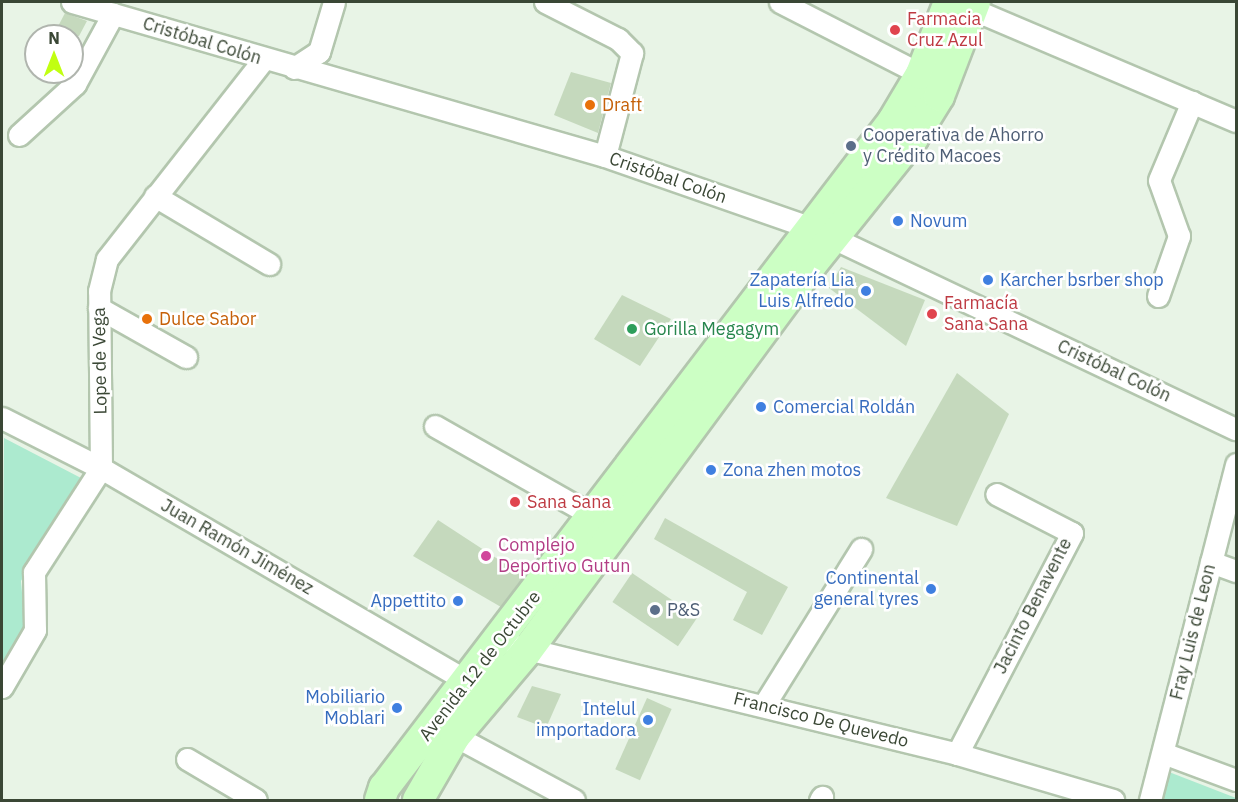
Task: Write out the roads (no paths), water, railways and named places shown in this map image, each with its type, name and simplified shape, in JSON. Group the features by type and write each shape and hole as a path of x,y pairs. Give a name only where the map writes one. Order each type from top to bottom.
{"main road":[{"name":"Avenida 12 de Octubre","path":"379,796 470,682 514,645 822,233 965,4"},
{"name":"Avenida 12 de Octubre","path":"418,801 455,736 595,517 822,233 913,138 939,96 965,4"}],"street":[{"name":"Cristóbal Colón","path":"72,2 120,11 263,60 605,156 822,233 1236,429"},
{"path":"294,68 319,52 334,2"},
{"path":"545,2 618,39 632,53 605,156"},
{"path":"780,2 921,75"},
{"path":"965,4 1236,122"},
{"path":"19,135 75,84 120,11"},
{"name":"Lope de Vega","path":"101,468 99,308 107,259 263,60"},
{"path":"1158,296 1179,236 1159,180 1192,102"},
{"path":"155,196 269,264"},
{"path":"99,308 186,357"},
{"name":"Juan Ramón Jiménez","path":"2,420 101,468 470,682"},
{"path":"435,426 595,517"},
{"name":"Fray Luis de Leon","path":"1150,801 1236,464"},
{"path":"2,687 35,630 34,572 101,468"},
{"name":"Jacinto Benavente","path":"957,754 1072,533 996,494"},
{"path":"764,705 861,549"},
{"path":"1211,562 1236,571"},
{"name":"Francisco De Quevedo","path":"514,645 957,754 1113,801"},
{"path":"455,736 574,801"},
{"path":"1163,753 1236,780"},
{"path":"187,759 256,801"}],"place":[{"name":"Farmacia Cruz Azul","path":"895,30"},
{"name":"Draft","path":"590,105"},
{"name":"Cooperativa de Ahorro y Crédito Macoes","path":"851,146"},
{"name":"Novum","path":"898,221"},
{"name":"Karcher bsrber shop","path":"988,280"},
{"name":"Zapatería Lia Luis Alfredo","path":"866,291"},
{"name":"Farmacía Sana Sana","path":"932,314"},
{"name":"Dulce Sabor","path":"147,319"},
{"name":"Gorilla Megagym","path":"632,329"},
{"name":"Comercial Roldán","path":"761,407"},
{"name":"Zona zhen motos","path":"711,470"},
{"name":"Sana Sana","path":"515,502"},
{"name":"Complejo Deportivo Gutun","path":"486,556"},
{"name":"Continental general tyres","path":"931,589"},
{"name":"Appettito","path":"458,601"},
{"name":"P&S","path":"655,610"},
{"name":"Mobiliario Moblari","path":"397,708"},
{"name":"Intelul importadora","path":"648,720"}]}
